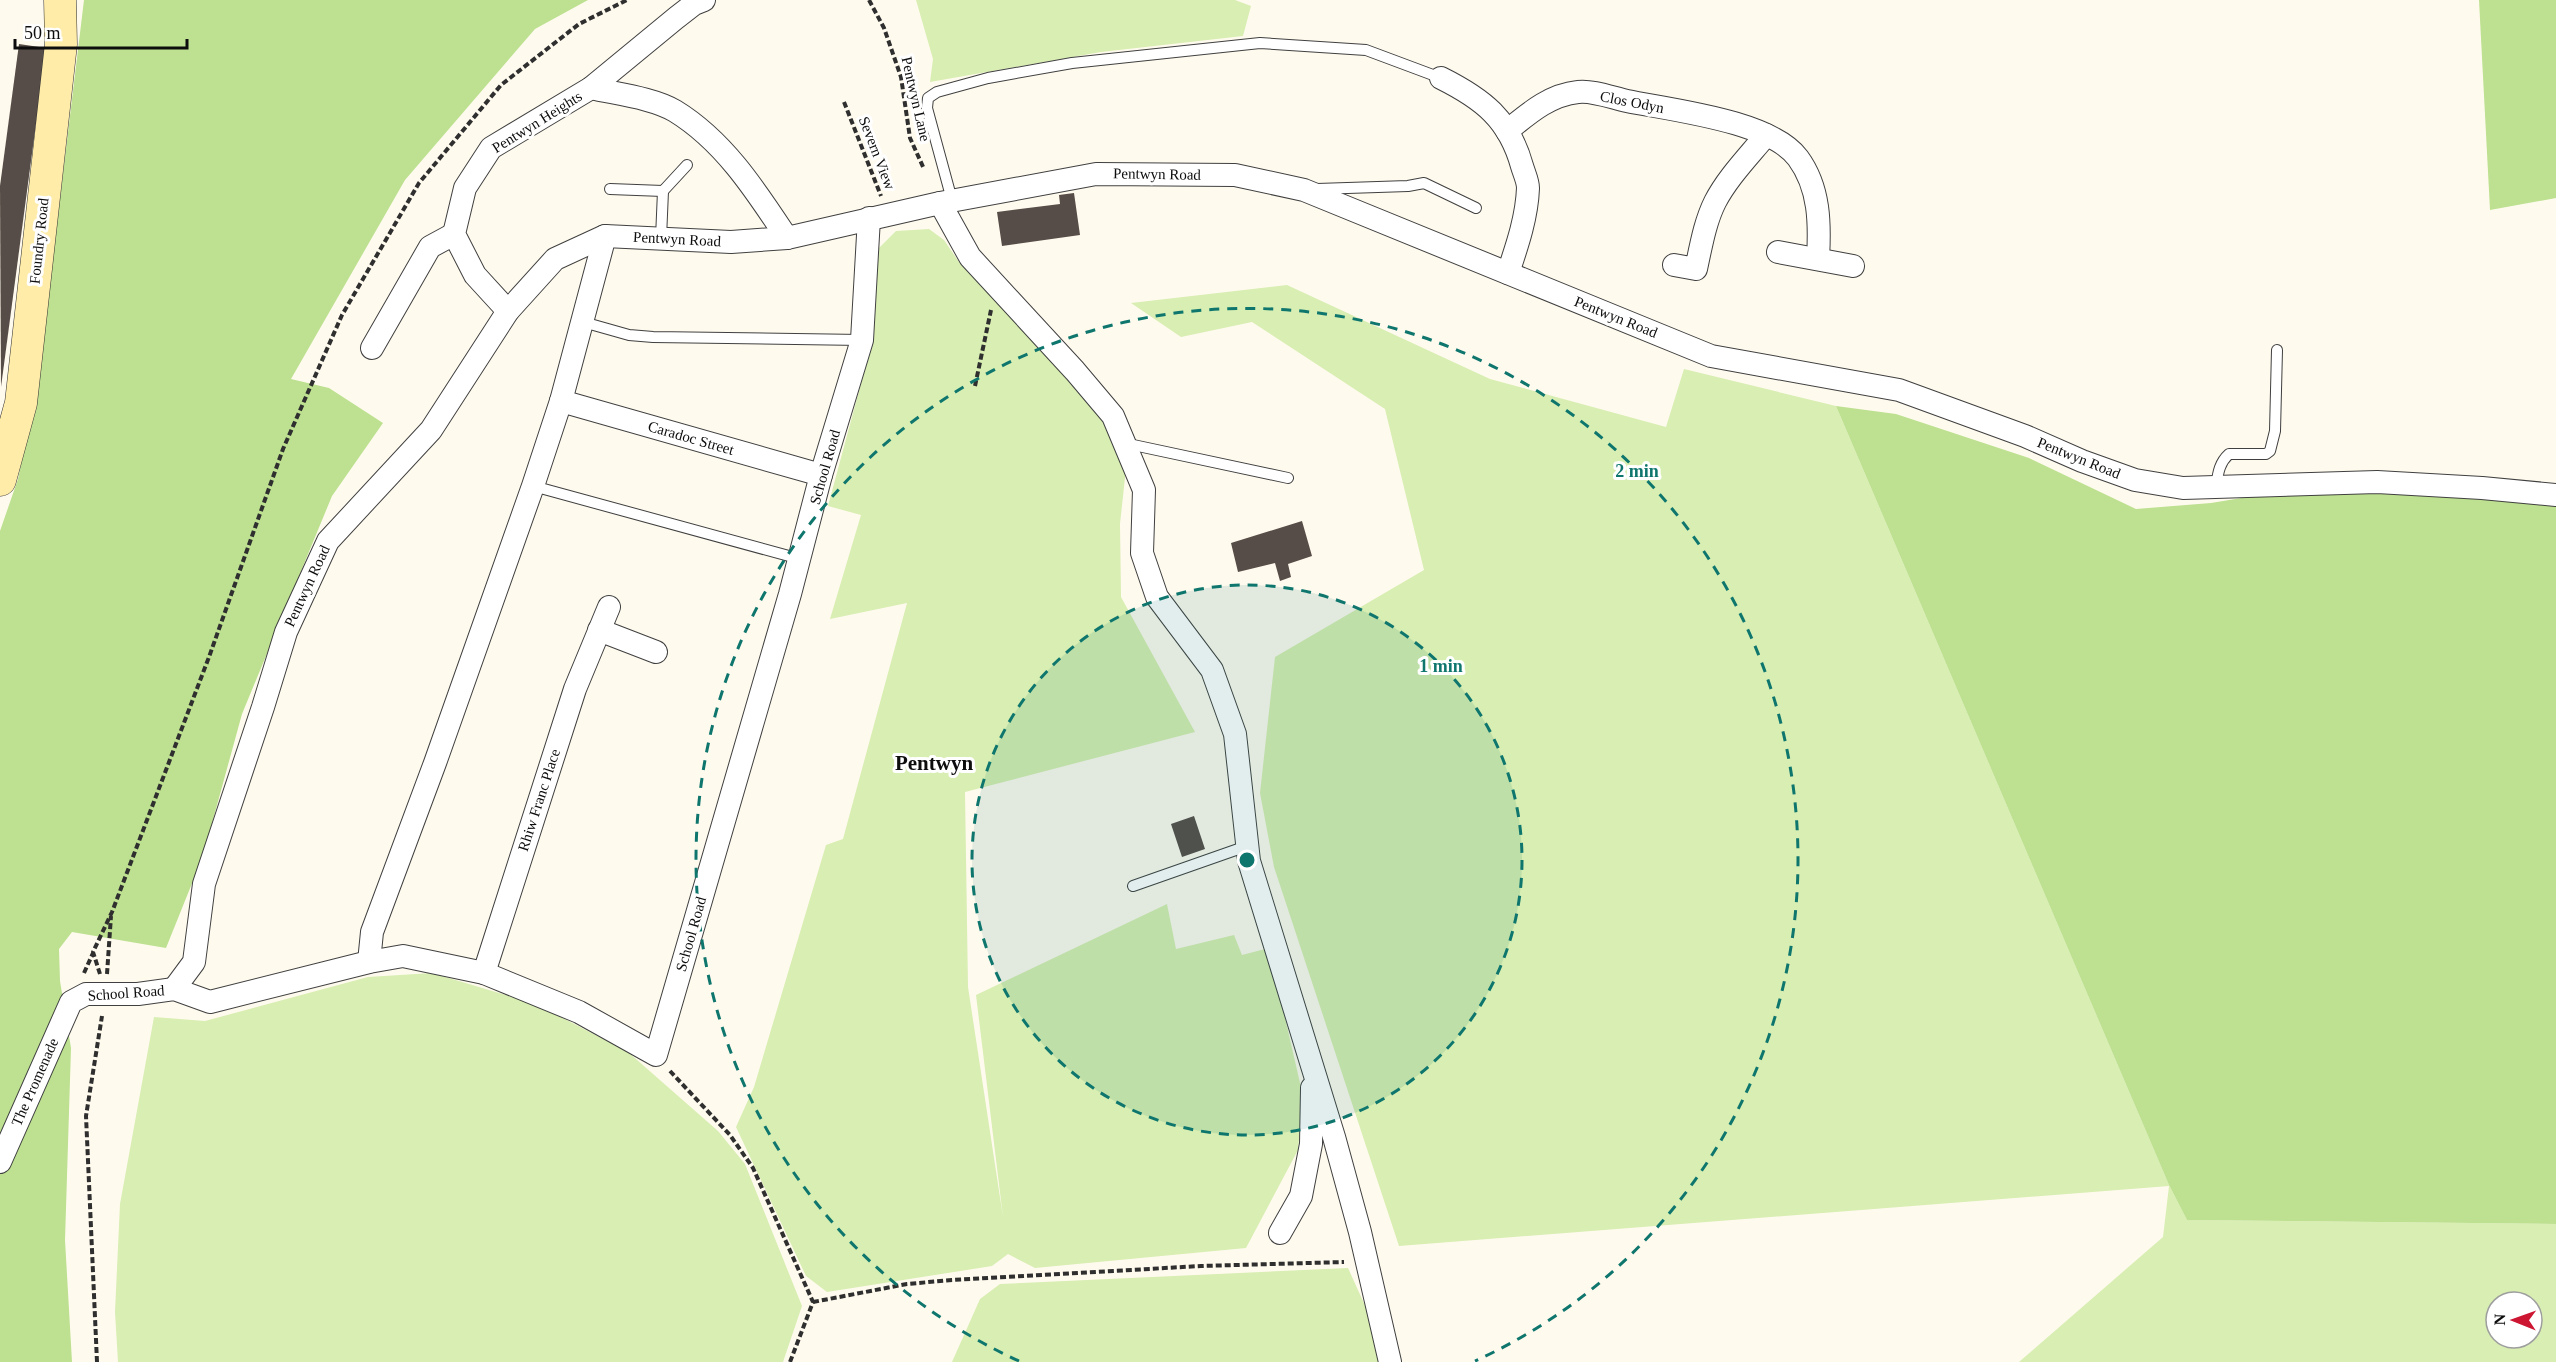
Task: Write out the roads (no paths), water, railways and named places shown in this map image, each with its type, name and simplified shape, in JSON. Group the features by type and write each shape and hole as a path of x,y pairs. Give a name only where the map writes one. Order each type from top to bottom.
{"main road":[{"name":"Foundry Road","path":"0,480 21,403 61,44 60,0"}],"street":[{"name":"Pentwyn Heights","path":"454,234 465,188 491,148 591,88 676,18 694,4 704,0"},
{"path":"1441,78 1472,93 1497,116 1516,146 1528,186 1521,230 1508,273"},
{"path":"591,88 637,98 674,110 711,139 749,180 787,238"},
{"name":"Clos Odyn","path":"1507,131 1549,100 1579,92 1742,125 1777,139 1798,157 1810,180 1821,220 1818,259"},
{"path":"1674,265 1696,269 1706,225 1715,201 1730,178 1766,135"},
{"name":"Pentwyn Road","path":"174,989 194,962 204,884 286,632 328,541 431,430 508,311 555,260 605,236 731,242 787,238 878,216 1096,174 1235,175 1304,190 1711,356 1899,390 2025,435 2082,461 2135,480 2183,488 2377,482 2556,495"},
{"path":"946,202 970,257 1113,417 1144,490 1142,553 1157,597 1212,669 1235,734 1249,861 1284,969 1357,1221 1390,1362"},
{"name":"School Road","path":"72,1002 86,994 138,994 174,989 210,1002 369,962 403,956 484,973 579,1012 656,1055 800,559 821,475 862,340 878,216"},
{"path":"372,348 430,247 454,234 475,275 508,311"},
{"path":"369,962 372,932 439,752 561,401 605,236"},
{"path":"1778,252 1853,266"},
{"name":"Caradoc Street","path":"561,401 821,475"},
{"name":"Rhiw Franc Place","path":"484,973 575,689 609,607"},
{"path":"599,630 656,652"},
{"path":"1280,1233 1301,1196 1311,1144 1312,1089 1279,983 1284,969"},
{"name":"The Promenade","path":"0,1162 72,1002"}],"lane":[{"path":"946,202 927,108 928,98 937,92 988,78 1072,63 1260,43 1366,50 1441,78"},
{"path":"662,238 663,191 687,165"},
{"path":"1304,190 1408,186 1424,183 1476,208"},
{"path":"610,189 663,191"},
{"path":"583,322 629,335 653,337 862,340"},
{"path":"2216,486 2222,459 2229,454 2266,454 2270,451 2275,431 2277,350"},
{"path":"1124,443 1288,478"},
{"path":"533,486 800,559"},
{"path":"1133,886 1247,846"}],"district":[{"name":"Pentwyn","path":"934,763"}]}
